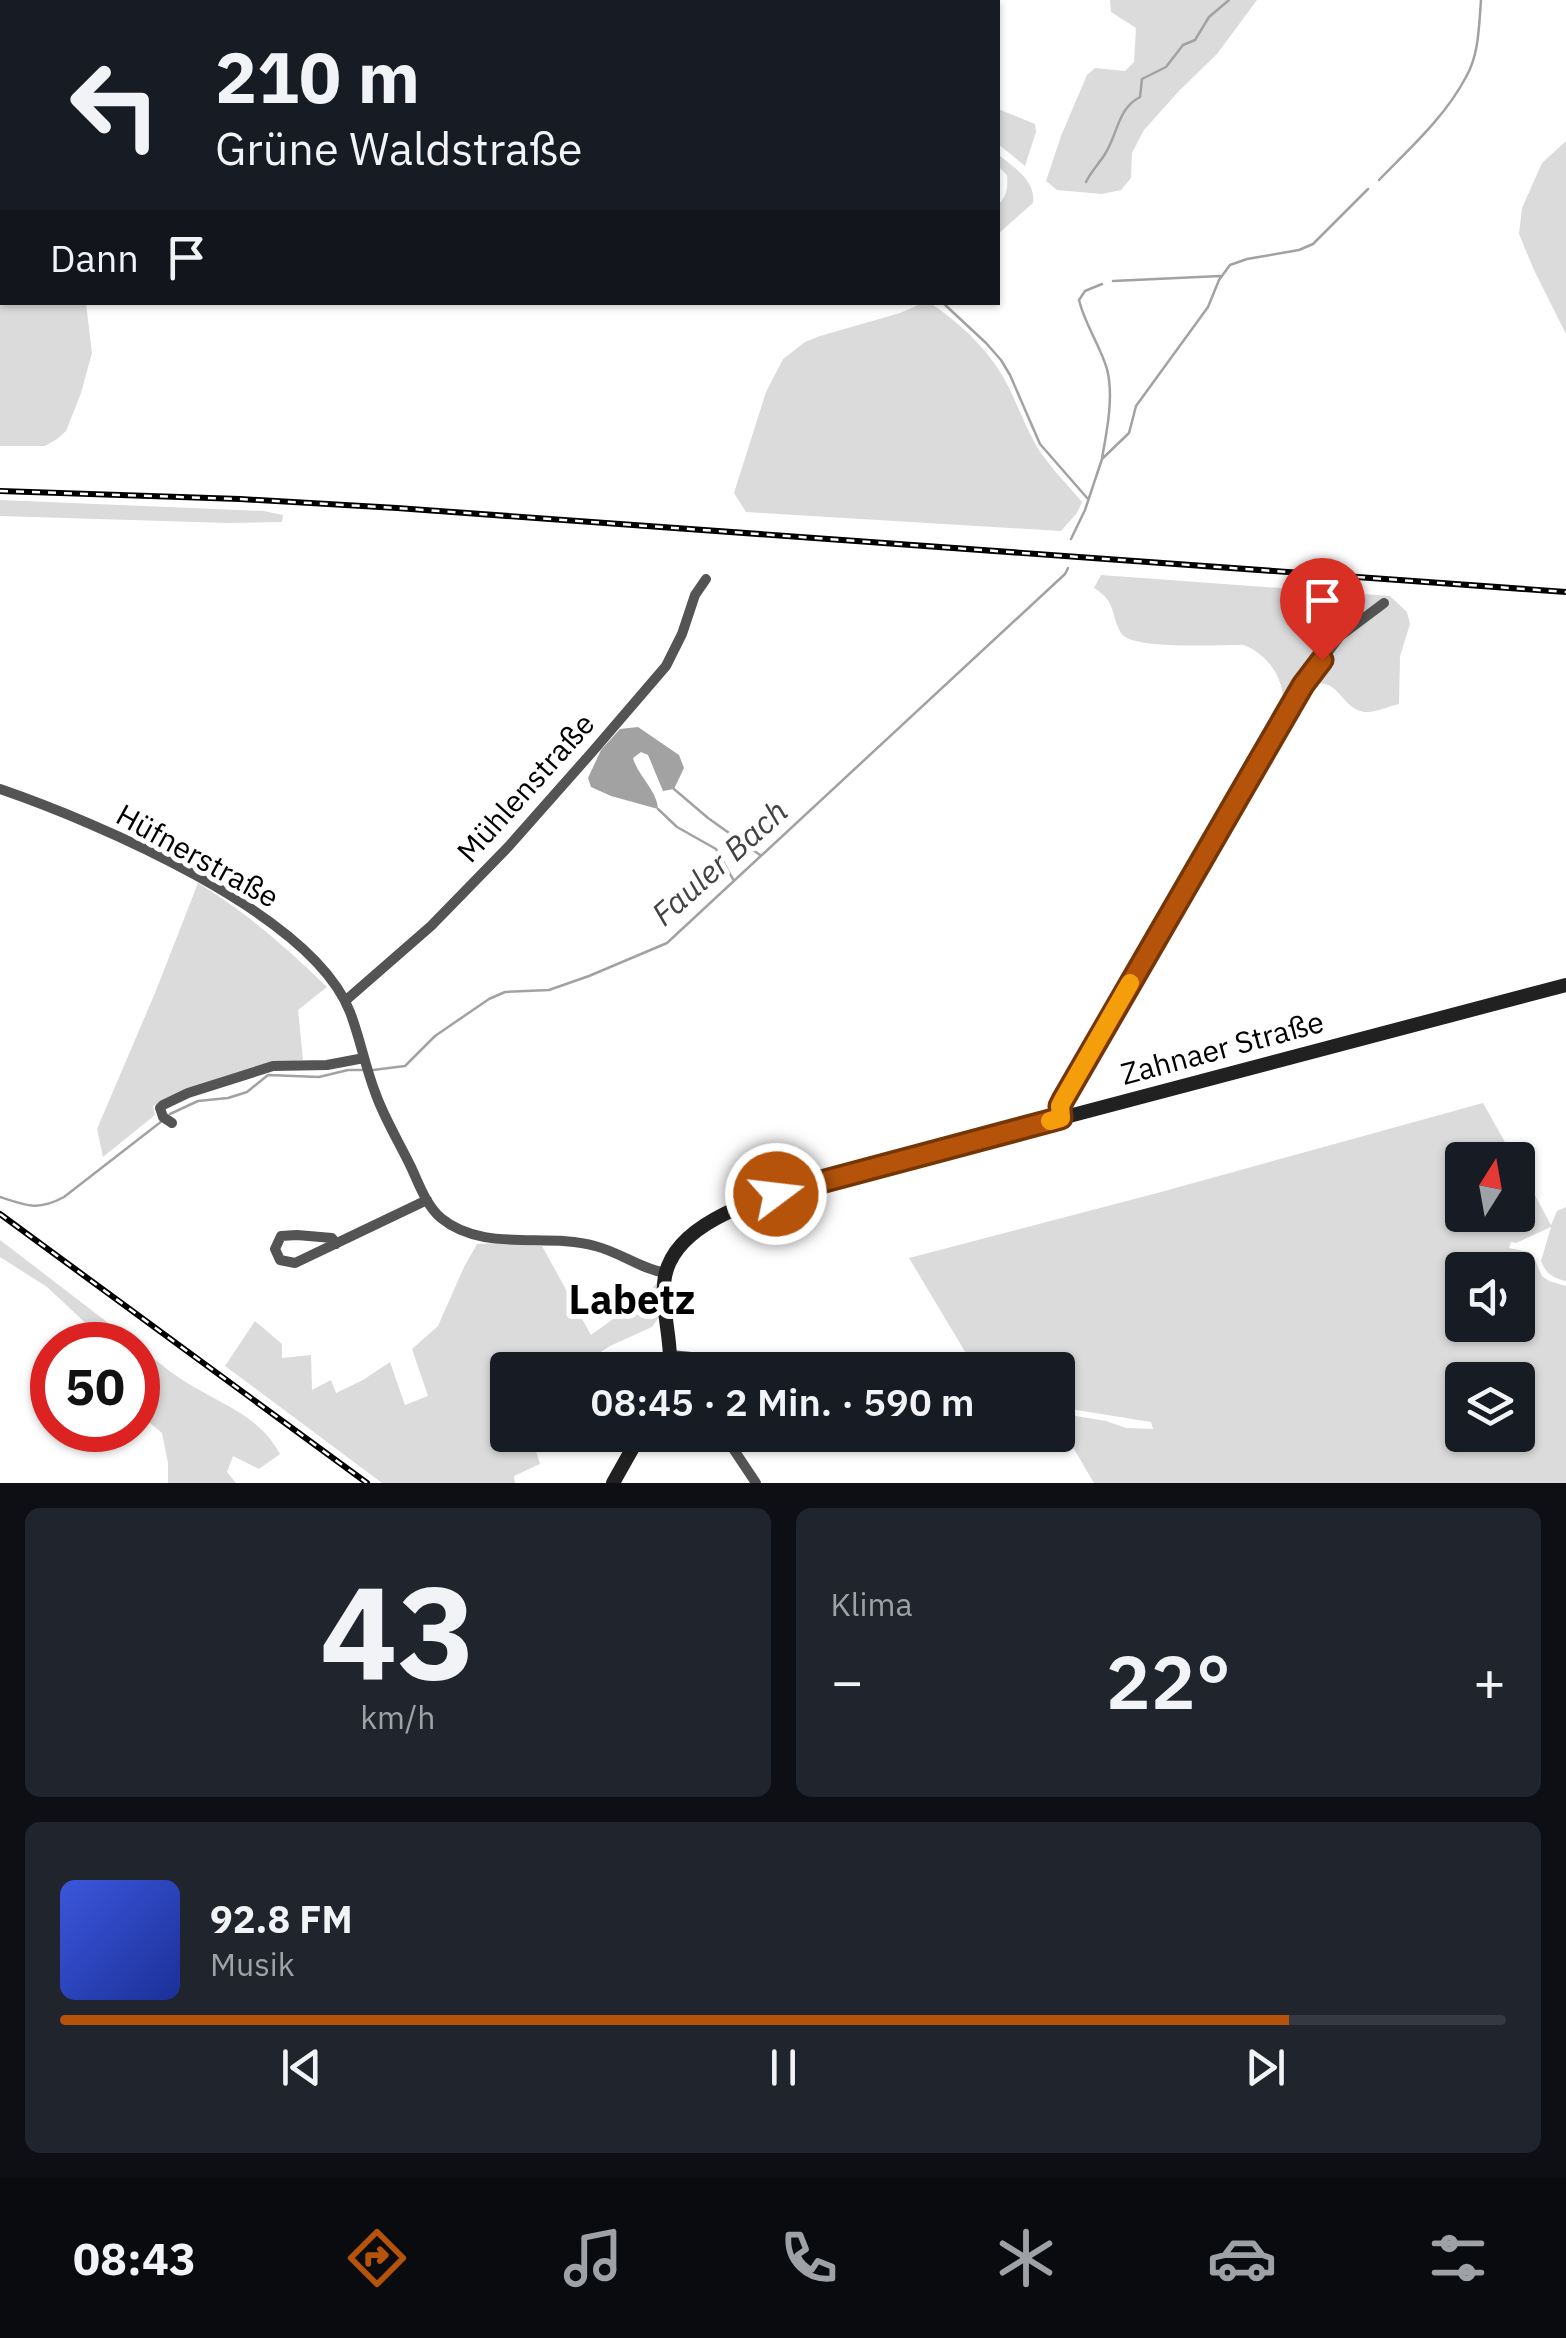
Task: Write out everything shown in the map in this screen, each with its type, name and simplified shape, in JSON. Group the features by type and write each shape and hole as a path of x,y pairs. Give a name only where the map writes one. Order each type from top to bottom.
{"main road":[{"name":"Zahnaer Straße","path":"666,1273 672,1256 686,1238 756,1201 1566,985"},
{"path":"666,1273 664,1298 671,1352"},
{"path":"613,1483 630,1452"}],"street":[{"name":"Mühlenstraße","path":"345,1001 431,926 509,846 666,666 682,634 694,595 706,579"},
{"path":"1061,1118 1063,1100 1303,685 1340,636 1384,603"},
{"name":"Hüfnerstraße","path":"0,789 137,845 234,899 306,952 345,1001 379,1102 437,1215 462,1231 497,1238 595,1246 666,1273"},
{"path":"172,1123 163,1117 163,1105 220,1082 273,1066 365,1061"},
{"path":"336,1244 332,1238 281,1236 274,1249 280,1260 295,1263 336,1244 426,1200"},
{"path":"735,1452 756,1483"}],"shaded area":[{"path":"1110,0 1257,0 1217,54 1144,130 1132,153 1131,178 1121,190 1102,194 1057,190 1046,181 1087,75 1095,68 1125,71 1134,62 1136,28 1111,12"},
{"path":"1000,110 1035,124 1025,166 1000,146"},
{"path":"1566,141 1566,334 1519,234 1522,208 1542,163"},
{"path":"1000,156 1023,175 1031,188 1033,203 1000,232 1000,202 1005,195 1007,175 1000,168"},
{"path":"0,305 86,305 92,353 66,431 45,446 0,446"},
{"path":"918,305 933,305 973,338 991,359 1037,447 1082,502 1061,531 746,512 734,493 766,392 783,359 820,336"},
{"path":"0,500 283,515 282,522 228,523 0,516"},
{"path":"1101,575 1390,596 1407,612 1410,624 1400,656 1399,704 1365,712 1357,710 1331,687 1317,683 1302,704 1283,698 1280,681 1271,666 1244,645 1159,644 1129,639 1121,633 1106,598 1094,588"},
{"path":"638,727 679,755 684,768 674,789 663,791 648,755 641,752 633,758 658,809 611,796 591,787 588,778 601,750 620,729"},
{"path":"198,883 266,931 327,987 298,1010 303,1060 226,1076 153,1106 155,1115 103,1157 97,1129"},
{"path":"1483,1103 1505,1142 1445,1142 1445,1232 1535,1232 1535,1195 1551,1225 1557,1211 1566,1207 1566,1281 1550,1275 1541,1261 1551,1227 1511,1242 1509,1248 1529,1252 1445,1252 1445,1342 1535,1342 1535,1260 1542,1276 1566,1286 1566,1483 1094,1483 1075,1451 1075,1416 1126,1428 1153,1429 1151,1422 1075,1410 1075,1352 965,1352 909,1258"},
{"path":"0,1240 107,1322 84,1322 47,1287 0,1257"},
{"path":"477,1244 542,1246 591,1335 657,1283 660,1316 652,1327 601,1352 490,1352 490,1452 536,1452 540,1464 514,1476 515,1483 382,1483 225,1366 255,1321 282,1344 282,1358 311,1355 312,1390 331,1380 336,1393 390,1362 405,1405 428,1396 412,1349 438,1326"},
{"path":"160,1364 249,1419 280,1454 259,1469 233,1456 227,1472 236,1483 168,1483"}],"waterway":[{"path":"1086,182 1109,146 1122,115 1140,97 1142,79 1166,67 1229,0"},
{"name":"Fauler Bach","path":"1379,180 1458,92 1476,50 1481,0"},
{"name":"Fauler Bach","path":"1071,539 1102,459 1129,433 1136,406 1208,307 1230,265 1313,244 1368,189"},
{"path":"1113,281 1220,276"},
{"path":"1102,284 1085,291 1079,300 1109,379 1109,414 1102,458"},
{"path":"945,305 1001,360 1040,444 1088,499"},
{"name":"Fauler Bach","path":"373,1070 405,1066 435,1036 505,992 549,990 667,943 1068,568"},
{"path":"674,789 760,855"},
{"path":"658,809 677,827 716,849 734,881"},
{"name":"Fauler Bach","path":"170,1114 198,1101 247,1092 268,1075 319,1077 365,1070"},
{"name":"Fauler Bach","path":"0,1197 32,1206 64,1197 162,1121"}],"railway":[{"path":"0,491 397,508 1566,592"},
{"path":"0,1214 367,1483"}],"slow traffic":[{"path":"1050,1121 1061,1118 1063,1100 1130,983"}],"district":[{"name":"Labetz","path":"632,1299"}],"route":[{"path":"776,1194 1061,1118 1063,1100 1303,685 1322,660"}]}
